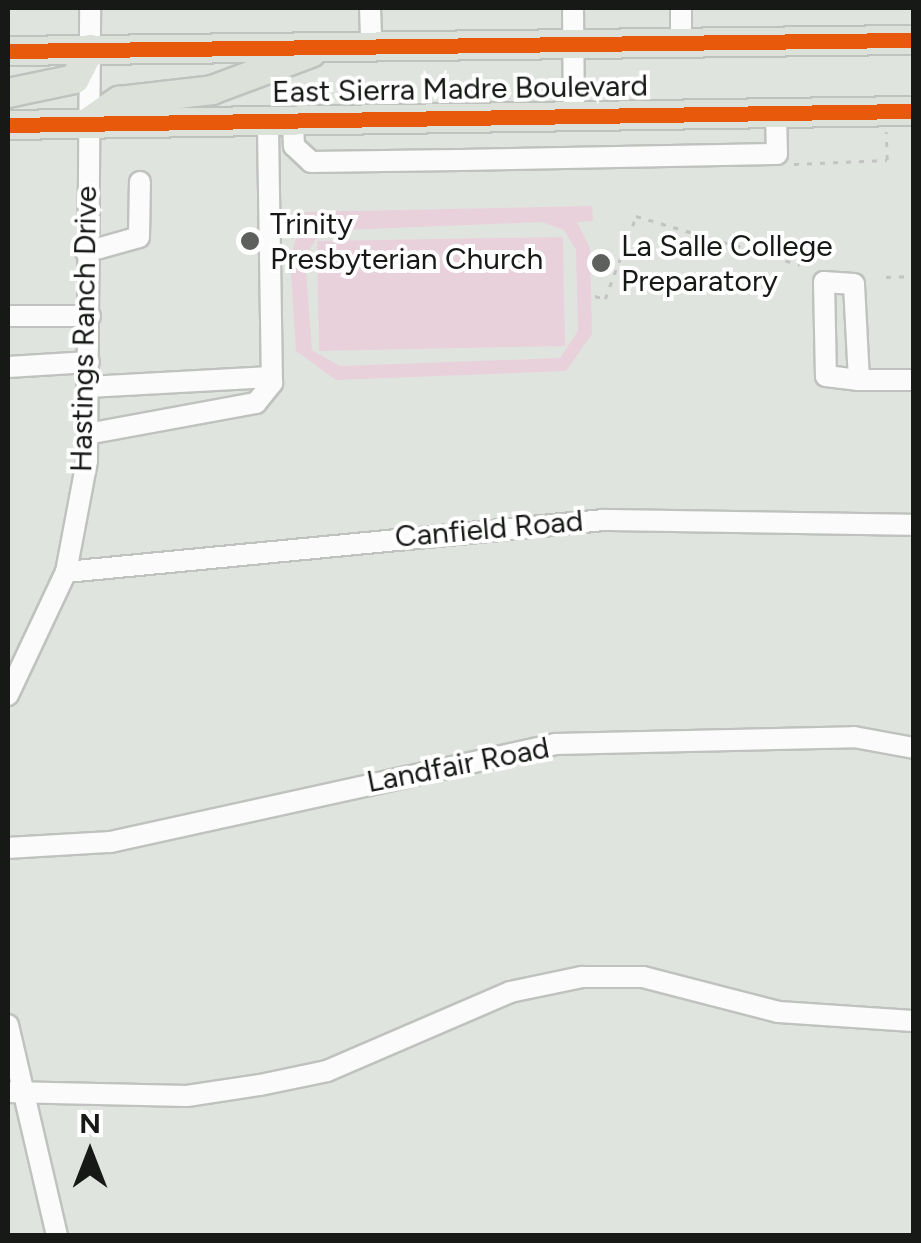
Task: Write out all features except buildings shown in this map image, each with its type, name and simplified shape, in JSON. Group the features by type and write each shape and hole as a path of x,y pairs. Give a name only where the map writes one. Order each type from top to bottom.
{"main road":[{"name":"East Sierra Madre Boulevard","path":"8,51 914,40"},
{"path":"88,123 118,100 212,90 332,46"},
{"path":"8,93 75,79 90,49"},
{"path":"840,112 914,95"},
{"name":"East Sierra Madre Boulevard","path":"8,125 914,111"}],"street":[{"name":"Hastings Ranch Drive","path":"8,696 66,572 87,434 90,8"},
{"path":"370,8 370,45"},
{"path":"574,8 574,114"},
{"path":"681,8 682,40"},
{"path":"618,113 618,157"},
{"path":"281,120 294,146 311,162 457,160 776,154 776,113"},
{"path":"455,116 457,160"},
{"path":"87,434 256,404 271,377 281,120"},
{"path":"86,252 139,237 140,182"},
{"path":"859,380 854,284 824,282 825,374 859,380 914,380"},
{"path":"8,316 90,316"},
{"path":"8,367 89,362"},
{"path":"88,387 271,377"},
{"name":"Canfield Road","path":"66,572 604,520 914,525"},
{"name":"Landfair Road","path":"8,848 110,842 555,744 854,738 914,748"},
{"path":"15,1093 187,1096 260,1085 327,1071 510,992 582,977 643,977 798,1014 914,1020"},
{"path":"8,1025 15,1093 57,1236"}],"path":[{"path":"786,164 888,160 886,130"},
{"path":"595,296 605,300 636,216 800,265"},
{"path":"886,277 914,276"}],"shaded area":[{"path":"592,206 593,221 577,222 590,248 592,334 566,371 336,380 296,351 290,257 305,212","holes":["542,222 564,230 576,250 578,331 560,358 340,366 312,350 305,257 321,231"]},
{"path":"563,237 565,346 319,351 317,241"}],"cycle path":[{"path":"8,51 914,40"},
{"path":"8,125 914,111"}],"place":[{"name":"Trinity Presbyterian Church","path":"250,241"},
{"name":"La Salle College Preparatory","path":"601,263"}]}
